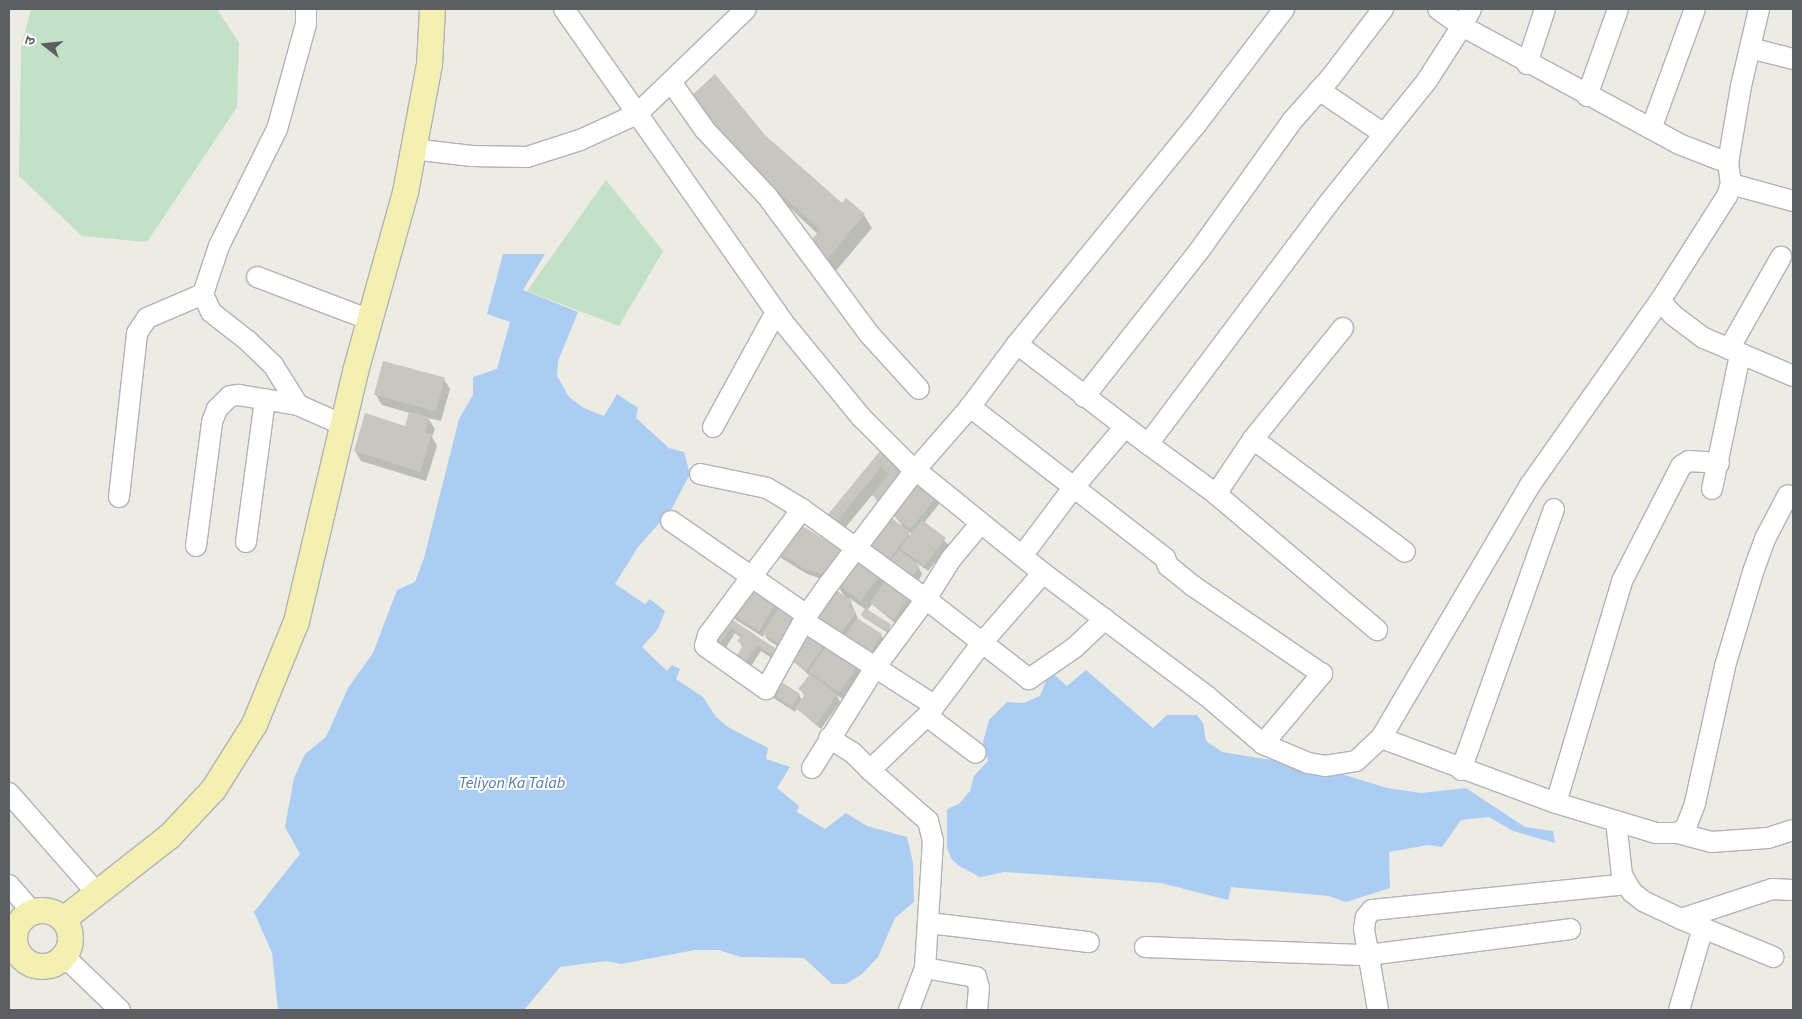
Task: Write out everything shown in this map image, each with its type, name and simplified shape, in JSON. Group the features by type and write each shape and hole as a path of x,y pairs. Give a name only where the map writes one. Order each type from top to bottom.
{"main road":[{"path":"63,919 169,836 206,796 254,724 296,621 343,426 405,192 429,64 432,9"},
{"path":"32,911 54,912 63,919 69,930 70,944 64,956 54,964 42,967 14,962 13,936 20,921 32,911"}],"street":[{"path":"298,405 272,365 248,341 211,312 203,294 219,246 277,129 306,24 306,9"},
{"path":"564,9 776,312 861,418 916,469 980,523 1043,573 1208,697 1263,744 1308,763 1325,766 1356,761 1381,738 1530,485 1660,301 1727,196 1731,184 1728,163 1759,9"},
{"path":"412,149 472,156 527,157 580,140 637,114 746,9"},
{"path":"802,509 708,635 705,646 710,652 766,689 806,618 916,469 970,407 1017,344 1195,126 1284,9"},
{"path":"1084,397 1199,251 1292,121 1383,9"},
{"path":"1438,9 1467,17 1527,64 1587,96 1679,144 1728,163"},
{"path":"1527,64 1545,9"},
{"path":"1587,96 1618,9"},
{"path":"1651,129 1695,9"},
{"path":"1148,444 1428,79 1467,17"},
{"path":"1750,48 1793,59"},
{"path":"671,82 705,130 767,196 869,334 919,389"},
{"path":"1319,90 1384,134"},
{"path":"1731,184 1793,201"},
{"path":"1712,489 1719,463 1734,352 1781,257"},
{"path":"257,277 370,320"},
{"path":"119,497 137,333 147,318 203,294"},
{"path":"1660,301 1673,316 1704,338 1793,376"},
{"path":"713,427 776,312"},
{"path":"1216,494 1253,438 1343,328"},
{"path":"1017,344 1125,428 1216,494 1377,630"},
{"path":"196,546 212,422 218,409 230,396 298,405 343,426"},
{"path":"246,542 264,399"},
{"path":"970,407 1165,558 1168,566 1192,586 1322,674 1263,744"},
{"path":"1022,556 1074,488 1125,428"},
{"path":"1253,438 1405,552"},
{"path":"1556,803 1622,581 1681,466 1689,461 1719,463"},
{"path":"700,474 767,488 802,509 926,599 1028,679 1074,648 1105,619"},
{"path":"1678,833 1686,827 1695,803 1725,666 1753,572 1766,537 1788,494"},
{"path":"1461,770 1554,509"},
{"path":"671,521 752,575 930,711 976,753"},
{"path":"812,768 829,738 874,669 926,599 950,559 980,523"},
{"path":"870,770 930,711 981,644 1043,573"},
{"path":"829,738 853,753 928,821 933,841 925,968 909,1010"},
{"path":"1381,738 1461,770 1556,803 1616,834 1678,833 1711,842 1768,838 1793,830"},
{"path":"9,793 97,893"},
{"path":"1616,834 1622,875 1627,884 1644,901 1681,919 1773,958"},
{"path":"1378,1010 1364,929 1366,917 1379,908 1627,884"},
{"path":"9,885 32,911"},
{"path":"1681,919 1772,889 1793,890"},
{"path":"929,923 1090,942"},
{"path":"1679,1010 1703,928"},
{"path":"1145,947 1368,954 1570,929"},
{"path":"64,956 120,1010"},
{"path":"925,968 976,976 979,988 976,1010"}],"green space":[{"path":"31,9 217,9 239,43 237,107 147,242 82,236 19,176 21,48"},
{"path":"606,180 663,251 619,326 527,291"}],"water":[{"name":"Teliyon Ka Talab","path":"503,254 545,254 523,290 578,312 558,361 557,376 569,397 584,408 604,416 617,394 638,408 636,418 669,448 684,452 690,474 671,510 638,547 615,584 645,604 650,599 665,611 658,629 642,647 667,671 672,665 680,669 676,679 703,697 716,717 728,727 768,748 766,759 790,767 777,788 799,806 797,812 825,829 846,813 867,826 907,837 913,863 914,902 895,918 878,957 862,974 846,984 832,984 804,958 741,957 718,950 695,950 621,964 606,961 560,967 524,1010 278,1010 272,953 254,912 300,854 285,827 294,778 305,754 326,737 348,688 373,653 397,590 415,582 424,558 459,419 473,395 473,377 497,369 510,322 487,314"},
{"path":"1086,670 1153,728 1167,715 1197,715 1203,723 1206,741 1222,752 1325,769 1387,788 1421,793 1466,788 1525,827 1553,831 1555,843 1513,831 1489,817 1461,820 1442,847 1428,845 1389,852 1390,888 1346,902 1329,896 1231,887 1228,900 1161,883 1005,872 980,877 961,867 952,860 947,848 947,809 959,804 970,791 974,776 988,761 983,742 989,720 1007,702 1024,703 1040,696 1050,671 1067,686"}],"building":[{"path":"715,74 765,135 842,203 846,198 865,214 826,261 807,245 820,230 743,160 745,157 690,97"},
{"path":"383,361 445,378 436,411 374,395"},
{"path":"409,412 429,417 425,432 432,434 420,472 354,451 365,413 405,426"},
{"path":"880,451 904,470 879,501 872,495 889,474 881,467 834,525 825,518"},
{"path":"916,481 936,497 910,529 890,513"},
{"path":"888,515 910,532 888,561 866,543"},
{"path":"922,520 946,538 936,551 926,543 935,552 924,566 900,548"},
{"path":"794,521 847,553 827,576 803,568 776,551"},
{"path":"899,550 920,566 910,578 889,563"},
{"path":"856,553 882,572 861,601 835,582"},
{"path":"887,579 910,596 893,620 870,602"},
{"path":"749,584 777,601 759,631 731,614"},
{"path":"833,588 852,601 848,607 856,612 838,638 812,620"},
{"path":"781,604 800,616 781,645 762,634"},
{"path":"865,608 891,624 887,631 861,615"},
{"path":"725,615 778,650 774,656 757,645 742,668 733,662 743,645 737,641 742,635 731,628 716,651 706,645"},
{"path":"857,618 882,634 867,657 842,641"},
{"path":"809,628 827,640 807,671 788,659"},
{"path":"830,641 860,662 839,693 809,671"},
{"path":"810,674 837,694 817,724 795,708 805,694 798,689"},
{"path":"778,680 800,694 792,706 770,693"}]}
